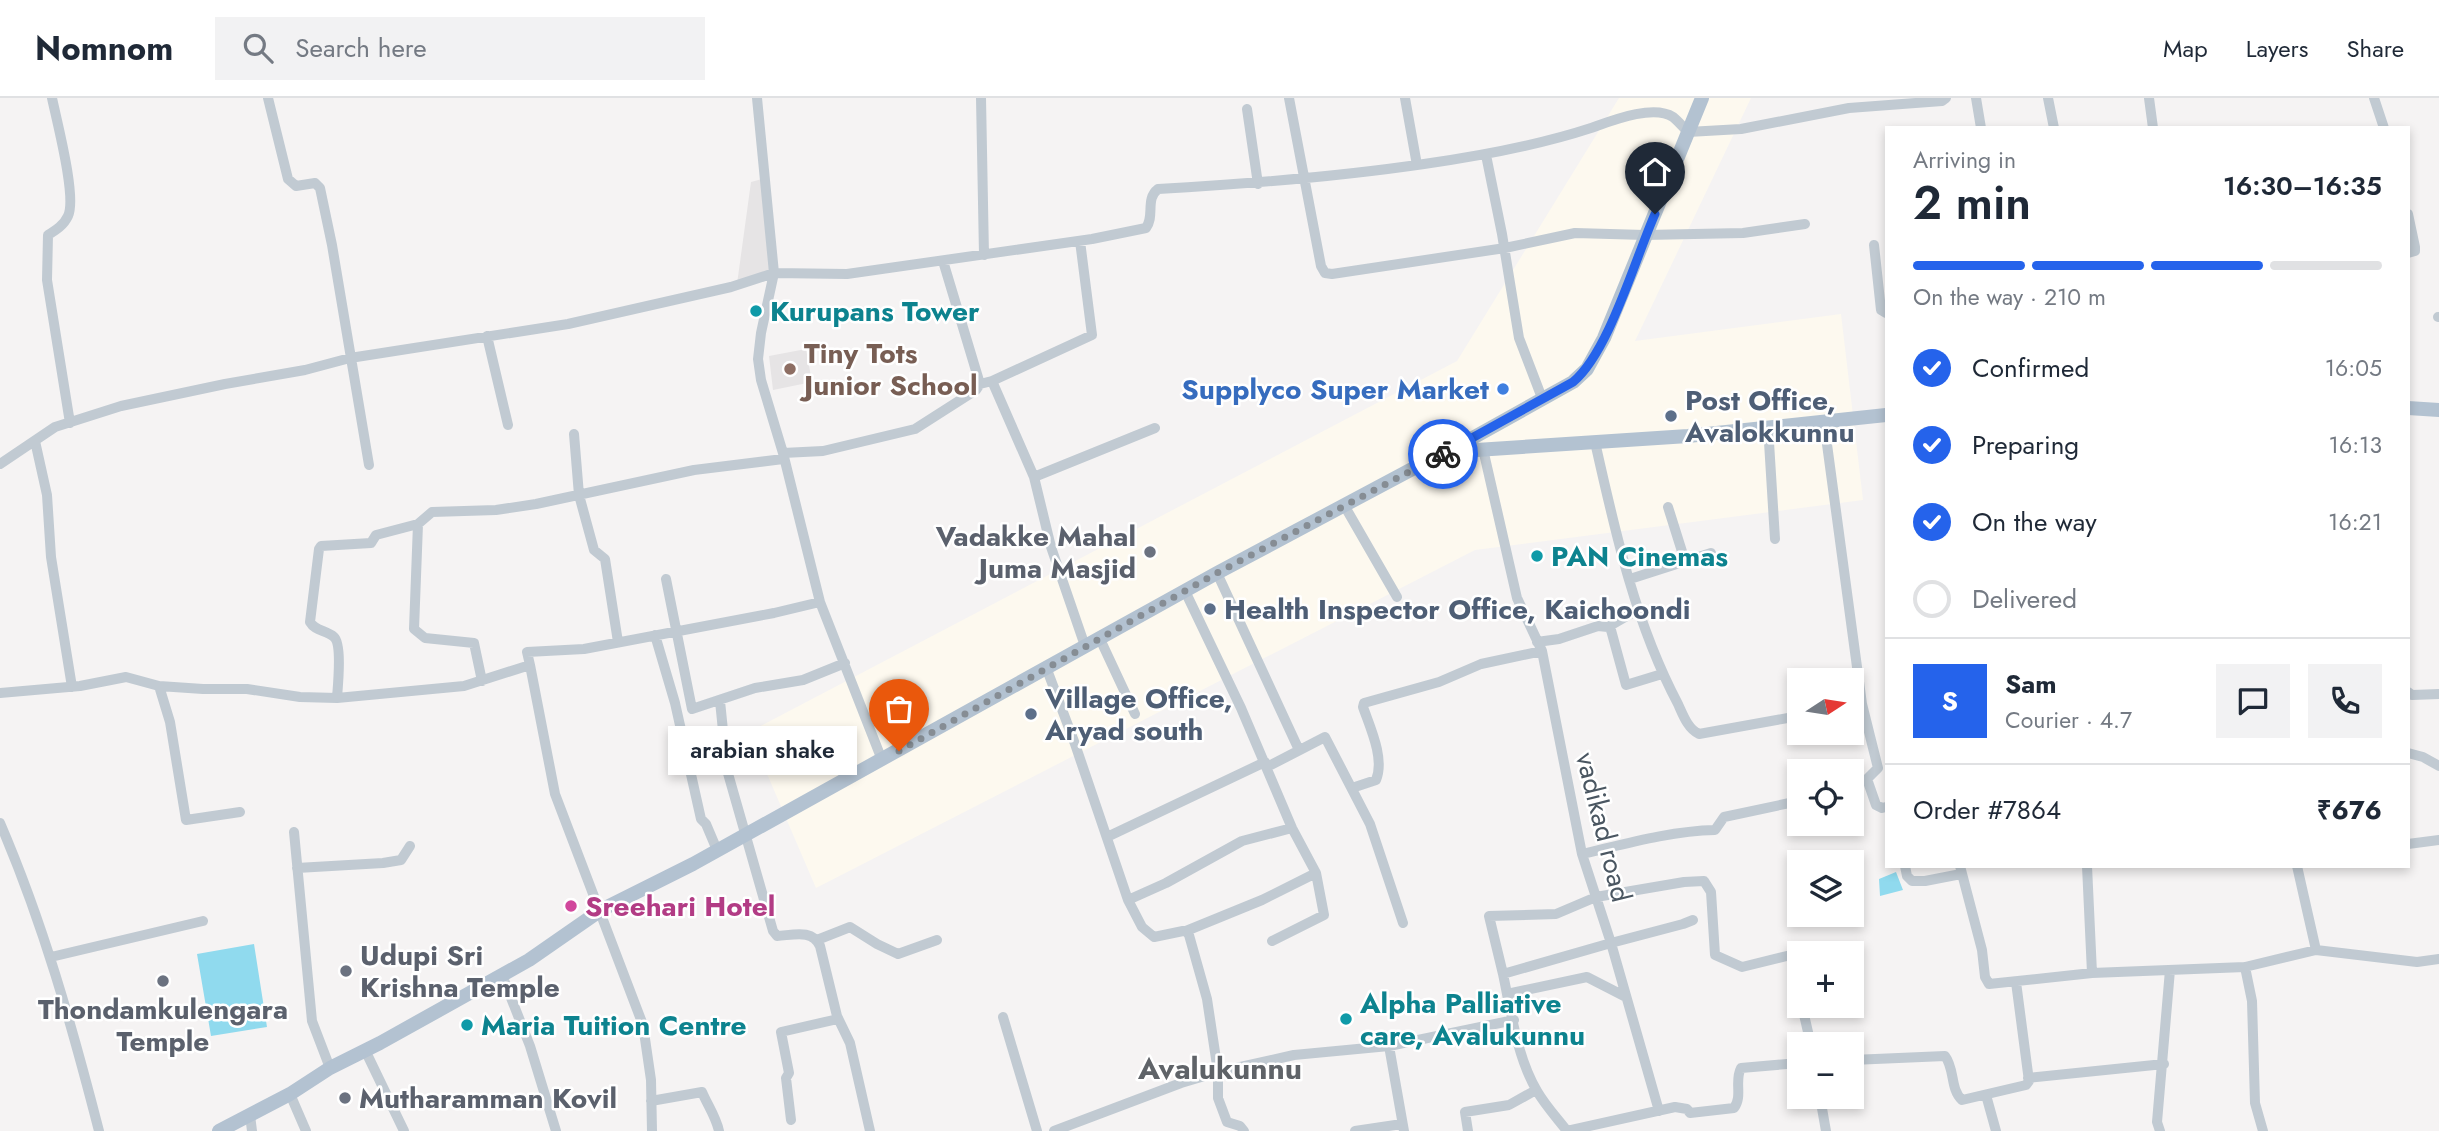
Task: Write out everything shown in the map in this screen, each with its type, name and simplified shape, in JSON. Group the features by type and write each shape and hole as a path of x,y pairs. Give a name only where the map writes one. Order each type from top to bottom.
{"main road":[{"path":"219,1131 529,960 601,910 717,850 1045,667 1573,382 1587,369 1612,319 1702,98"},
{"path":"2410,408 2439,410"},
{"path":"1447,452 1688,436 1885,415"}],"street":[{"path":"52,98 70,194 69,215 60,227 48,235 47,280 70,423"},
{"path":"268,98 288,179 296,186 315,183 320,188 369,465"},
{"path":"757,98 774,273 758,359 761,380 820,602 882,760"},
{"path":"981,98 984,255"},
{"path":"1289,98 1321,266 1325,273 1505,248 1575,233 1744,233 1805,224"},
{"path":"1405,98 1417,165"},
{"path":"0,464 55,427 121,406 225,384 305,370 351,358 568,324 731,287 774,273 847,274 1080,241 1148,226 1151,196 1158,189 1258,184 1486,155 1562,138 1610,121 1657,112 1672,116 1688,132 1741,129 1849,108 1942,101 1945,98"},
{"path":"1976,98 1981,126"},
{"path":"2048,98 2054,126"},
{"path":"2149,98 2153,126"},
{"path":"2374,98 2383,126"},
{"path":"1247,109 1258,184"},
{"path":"1486,155 1505,248 1519,338 1542,398"},
{"path":"2410,222 2416,247 2415,251 2410,252"},
{"path":"337,698 338,644 332,635 310,622 319,549 324,545 367,545 376,535 418,524 432,512 496,510 694,470 823,451 915,429 976,390 980,384 1093,335 1080,241"},
{"path":"1874,245 1881,310 1885,312"},
{"path":"943,261 980,384"},
{"path":"487,336 508,425"},
{"path":"992,381 1034,477 1051,547 1085,646"},
{"path":"1824,422 1853,668"},
{"path":"1768,426 1775,539"},
{"path":"1034,477 1155,428"},
{"path":"574,434 579,495 594,550 605,559 618,642"},
{"path":"36,441 47,495 51,556 72,687"},
{"path":"1595,442 1621,555 1662,674 1689,725 1699,734 1787,718"},
{"name":"vadikad road","path":"1483,449 1517,598 1540,647 1582,854 1611,943 1503,974"},
{"path":"1344,505 1397,597"},
{"path":"1668,506 1685,561"},
{"path":"418,524 414,629 425,638 474,643 482,681"},
{"path":"1630,579 1711,553"},
{"path":"1217,573 1299,750"},
{"path":"666,579 692,709 755,688 803,680 845,663"},
{"path":"1185,591 1266,764 1292,828 1316,873 1325,915 1272,941"},
{"path":"652,1131 651,1080 643,1025 555,794 527,652 584,649 820,602"},
{"path":"1352,788 1376,780 1378,774 1377,753 1364,703 1439,682 1481,664 1598,626 1608,627 1639,609"},
{"path":"1608,627 1626,685 1662,674"},
{"path":"655,635 675,703 701,819 706,824 717,850"},
{"path":"1100,639 1135,714"},
{"path":"0,694 72,687 117,677 159,686 203,690 247,689 300,697 337,698 443,689 482,681 530,665"},
{"path":"1045,667 1128,900 1142,927 1152,936 1186,931 1262,900 1316,873"},
{"path":"159,686 170,722 186,820 240,813"},
{"path":"2410,694 2439,694"},
{"path":"720,701 727,771 775,934 809,934 817,940 838,1019 850,1043 870,1131"},
{"path":"1864,722 1882,767 1864,780"},
{"path":"1107,837 1325,737 1374,834 1403,923"},
{"path":"2410,754 2439,766"},
{"path":"1867,779 1876,804 1885,807"},
{"path":"1582,854 1649,839 1715,830 1724,817 1787,804"},
{"path":"0,823 26,885 51,957 99,1131"},
{"path":"1128,900 1166,883 1242,841 1292,828"},
{"path":"294,832 312,1021 330,1068"},
{"path":"2410,844 2439,840"},
{"path":"297,867 401,860 410,846"},
{"path":"1905,868 1907,876 1912,881 1925,881 1960,870 1982,950 1985,977 1989,984 2092,973 2245,967 2316,950 2417,962 2439,959"},
{"path":"2087,868 2092,973"},
{"path":"2297,868 2316,950"},
{"path":"1787,956 1742,967 1715,955 1711,892 1704,881 1596,897 1556,914 1489,916 1521,1049 1536,1090 1567,1131 1675,1107 1687,1109 1690,1113 1734,1108 1738,1099 1738,1073 1741,1068 1787,1064"},
{"path":"1659,1111 1611,943 1693,920"},
{"path":"51,957 203,921"},
{"path":"817,940 850,927 898,954 937,940"},
{"path":"1186,931 1207,999 1218,1072 1218,1098 1227,1122 1240,1126 1244,1131"},
{"path":"2245,967 2252,1001 2255,1103 2263,1131"},
{"path":"2160,1131 2157,1122 2170,970"},
{"path":"502,975 530,1046 556,1131"},
{"path":"1507,994 1587,977 1626,998"},
{"path":"1864,1059 1945,1056 1949,1060 1959,1098 1966,1100 2026,1085 2028,1078 2016,982"},
{"path":"1003,1017 1037,1131"},
{"path":"791,1120 786,1078 789,1073 781,1032 838,1019"},
{"path":"1054,1131 1181,1083 1218,1072 1294,1055 1389,1046 1514,1020"},
{"path":"1355,1131 1403,1127 1389,1046"},
{"path":"365,1050 404,1131"},
{"path":"2028,1078 2164,1064"},
{"path":"1468,1131 1465,1112 1509,1105 1536,1090"},
{"path":"651,1101 702,1092 711,1112 716,1116 719,1131"},
{"path":"290,1094 306,1131"},
{"path":"1986,1095 1996,1131"},
{"path":"1822,1109 1826,1131"},
{"path":"250,1115 252,1131"}],"shaded area":[{"path":"1619,98 1751,98 1635,341 1841,314 1863,500 1475,550 816,888 749,732 1457,361"},
{"path":"766,178 776,271 737,284 751,182"},
{"name":"Tiny Tots Junior School","path":"806,349 812,382 773,390 769,356"}],"water":[{"path":"1896,872 1903,890 1880,896 1879,879"},
{"path":"254,944 267,1027 211,1036 197,954"}],"way so far":[{"path":"899,751 1217,573 1443,454"}],"place":[{"name":"Kurupans Tower","path":"756,311"},
{"name":"Tiny Tots Junior School","path":"790,369"},
{"name":"Supplyco Super Market","path":"1503,389"},
{"name":"Post Office, Avalokkunnu","path":"1671,416"},
{"name":"Vadakke Mahal Juma Masjid","path":"1150,552"},
{"name":"PAN Cinemas","path":"1537,556"},
{"name":"Health Inspector Office, Kaichoondi","path":"1210,609"},
{"name":"Village Office, Aryad south","path":"1031,714"},
{"name":"arabian shake","path":"899,751"},
{"name":"Sreehari Hotel","path":"571,906"},
{"name":"Udupi Sri Krishna Temple","path":"346,971"},
{"name":"Thondamkulengara Temple","path":"163,981"},
{"name":"Alpha Palliative care, Avalukunnu","path":"1346,1019"},
{"name":"Maria Tuition Centre","path":"467,1025"},
{"name":"Mutharamman Kovil","path":"345,1098"}],"district":[{"name":"Avalukunnu","path":"1220,1069"}],"route":[{"path":"1443,454 1583,374 1604,338 1655,214"}]}
